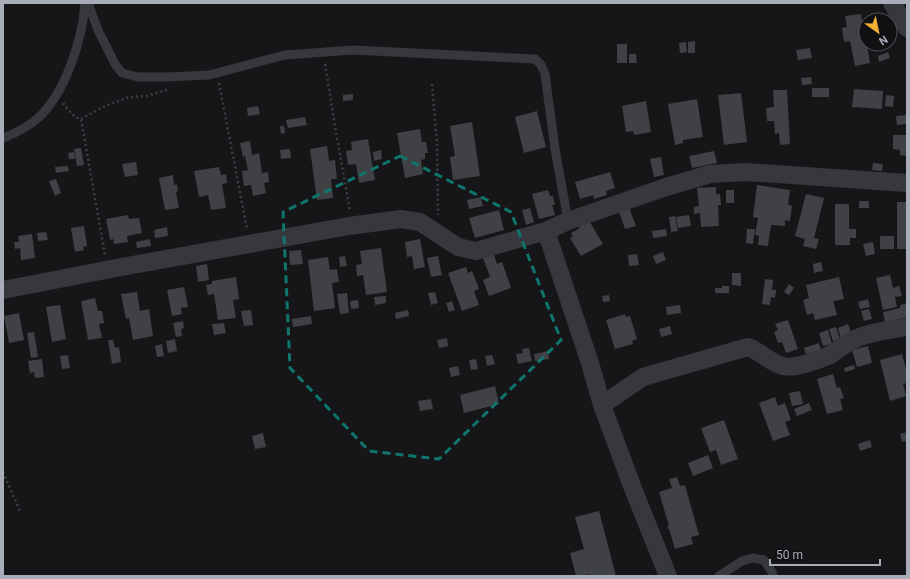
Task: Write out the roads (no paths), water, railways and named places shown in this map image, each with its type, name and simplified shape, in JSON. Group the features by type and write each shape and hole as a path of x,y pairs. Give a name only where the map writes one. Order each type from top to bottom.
{"street":[{"path":"892,3 907,28"},
{"path":"3,290 250,243 353,225 401,219 420,222 458,248 476,251 546,231 568,221 666,187 710,174 746,172 907,183"},
{"path":"546,231 590,363 602,405 668,576"},
{"path":"602,405 643,377 748,347 776,363 783,366 792,367 812,362 829,355 852,340 865,335 907,327"}],"lane":[{"path":"87,3 98,30 115,64 122,73 138,77 209,75 285,55 353,50 535,59 541,65 546,74 555,149 568,221"},
{"path":"3,138 23,129 38,118 60,89 78,46 87,3"},
{"path":"719,576 742,560 753,558 764,560 772,572 772,576"}]}
